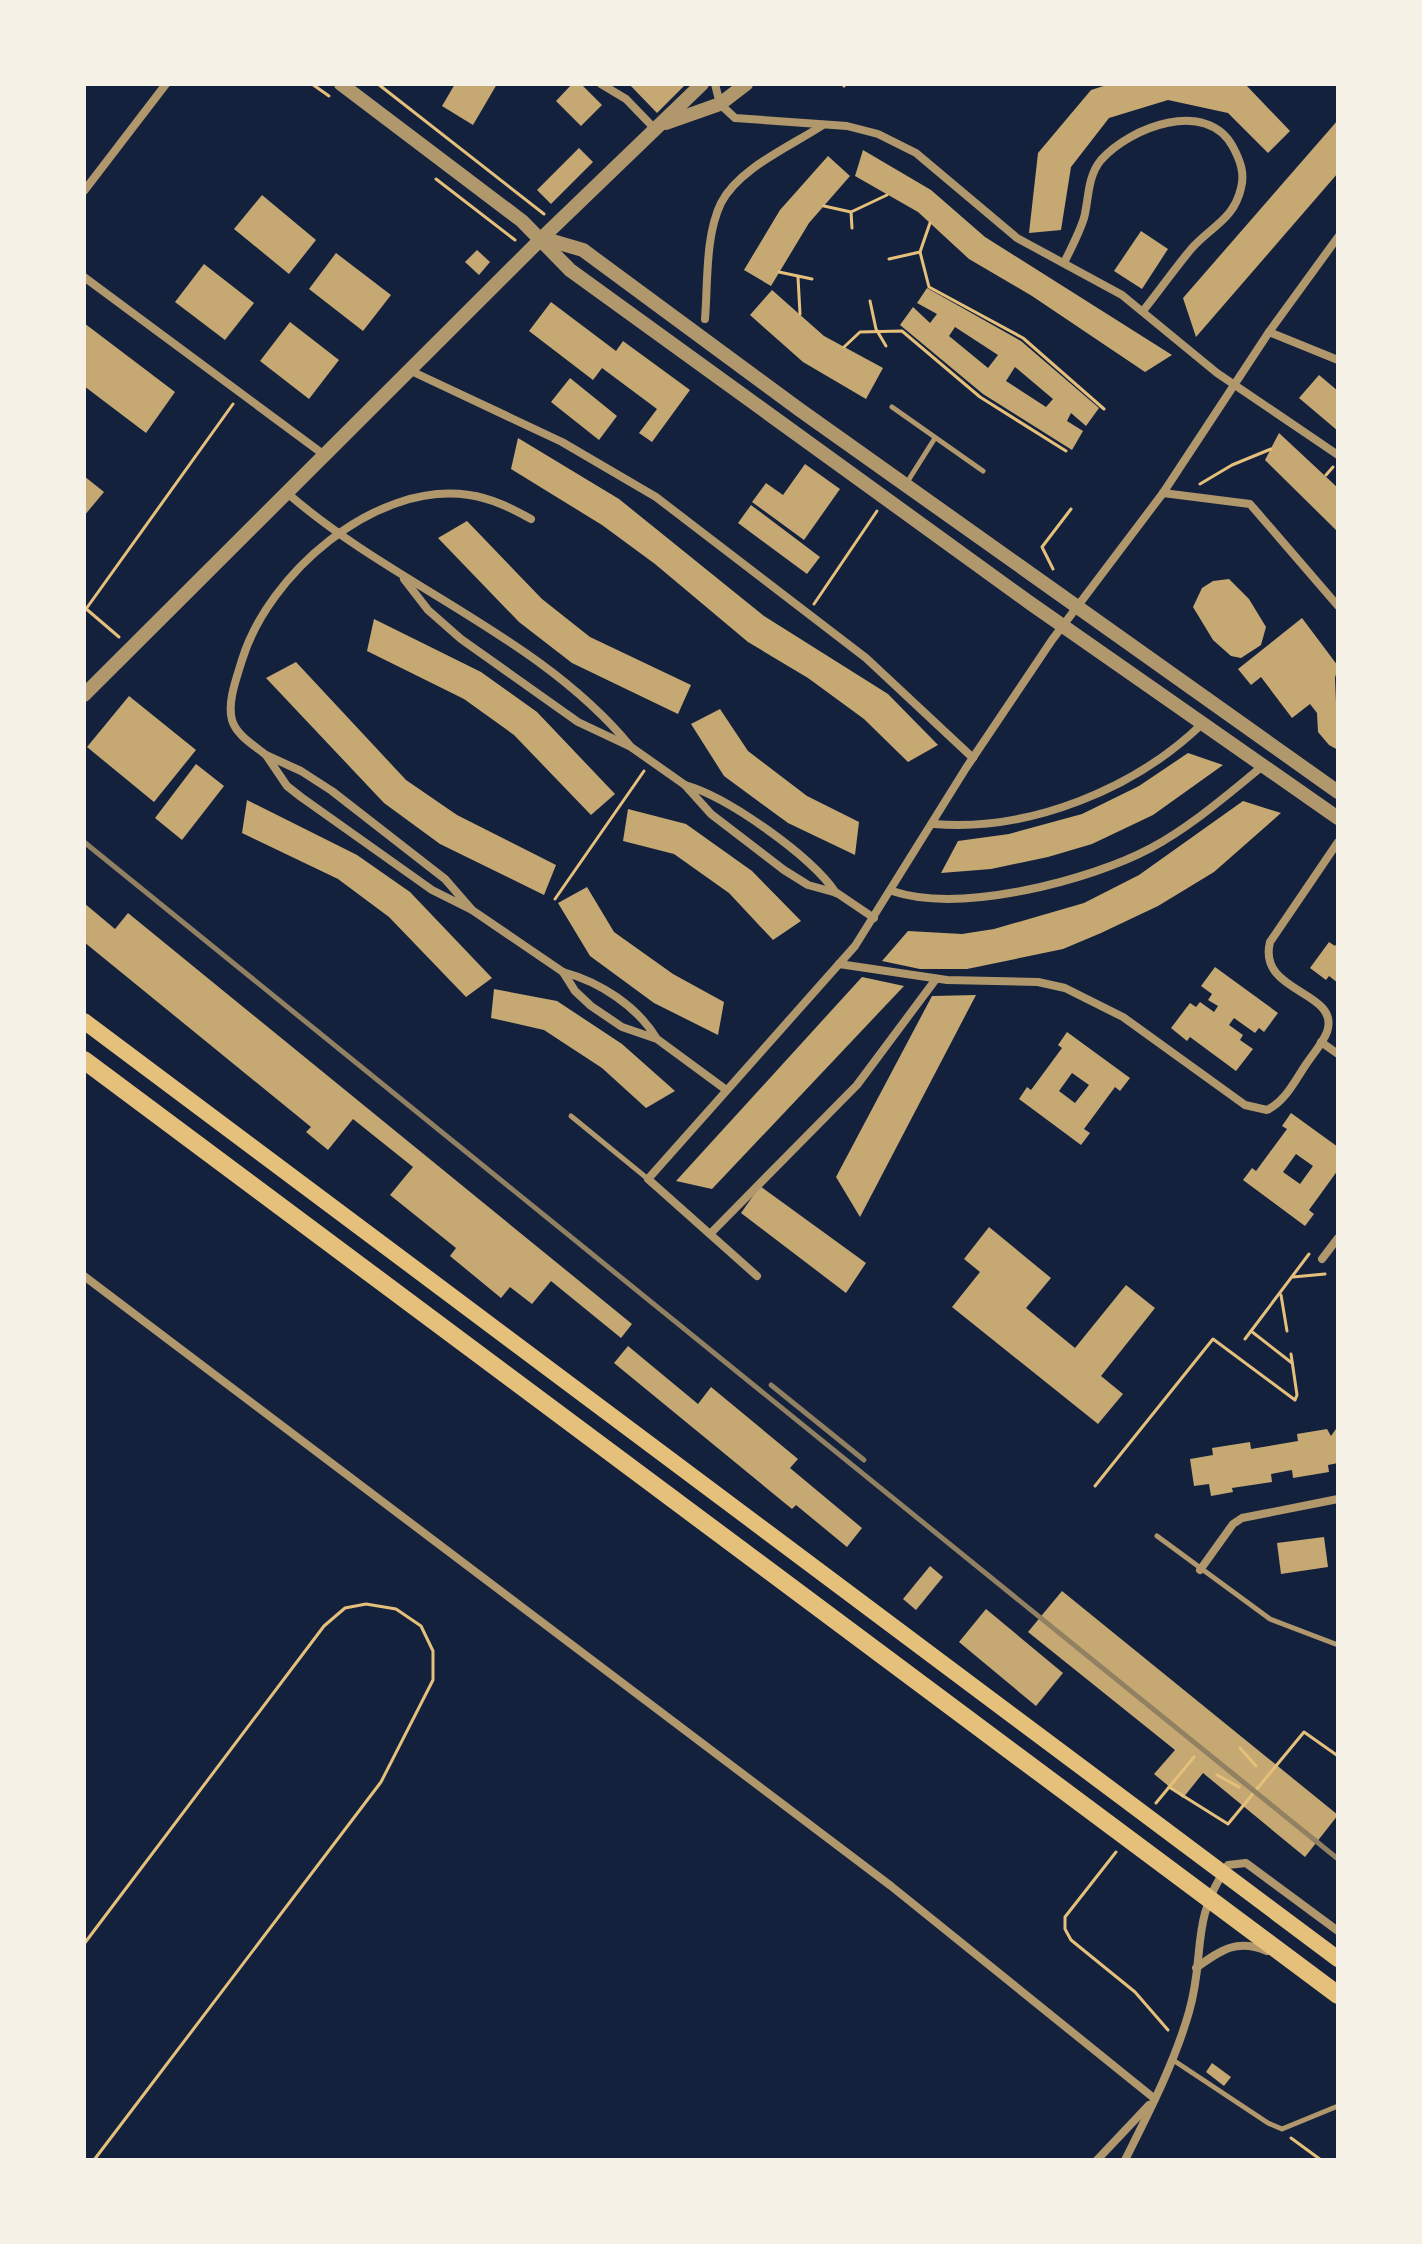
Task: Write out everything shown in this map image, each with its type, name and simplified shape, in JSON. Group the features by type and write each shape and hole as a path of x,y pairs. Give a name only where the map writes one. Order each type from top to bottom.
{"main road":[{"path":"84,1021 1338,1959"},
{"path":"84,1060 1338,1995"}],"street":[{"path":"84,191 166,84"},
{"path":"341,84 542,238 552,254 570,270 1063,625 1338,818"},
{"path":"601,84 620,95 655,129"},
{"path":"84,695 323,454 702,84"},
{"path":"715,84 720,104 730,116 867,131 916,153 1017,238 1143,311 1234,385 1338,455"},
{"path":"655,129 720,104 746,84"},
{"path":"1064,263 1083,220 1092,176 1104,157 1138,134 1166,124 1194,120 1214,125 1227,137 1241,166 1239,196 1226,220 1196,244 1143,311"},
{"path":"705,319 714,230 724,198 747,175 823,124"},
{"path":"757,1276 648,1179 839,964 874,918 973,758 1075,607 1163,493 1269,332 1338,237"},
{"path":"542,238 583,250 1075,607 1338,792"},
{"path":"84,277 323,454"},
{"path":"1269,332 1338,360"},
{"path":"409,370 521,420 644,489 866,658 973,758"},
{"path":"286,492 404,579 461,610 579,694 631,747"},
{"path":"1163,493 1187,499 1250,504 1338,606"},
{"path":"531,519 480,497 439,495 380,511 339,534 307,560 277,593 244,654 232,700 232,721 266,755 294,792 432,890 472,910 563,972 598,986 630,1007 657,1039 725,1089"},
{"path":"404,579 428,610 461,639 578,722 631,747 685,785 711,814 784,870 808,885 837,893"},
{"path":"934,824 1008,820 1074,802 1147,767 1204,722"},
{"path":"266,755 323,784 445,879 472,910"},
{"path":"892,891 923,900 965,899 1107,867 1174,834 1265,765"},
{"path":"685,785 721,799 808,860 837,893 874,918"},
{"path":"839,964 936,979 1038,982 1072,991 1123,1017 1254,1110 1267,1110 1277,1104 1321,1042 1328,1025 1324,1010 1271,971 1268,949 1338,842"},
{"path":"563,972 587,1003 622,1027 657,1039"},
{"path":"710,1234 857,1085 936,979"},
{"path":"1321,1042 1338,1054"},
{"path":"1322,1259 1338,1238"},
{"path":"84,1276 891,1886 1155,2099"},
{"path":"1200,1570 1233,1524 1242,1518 1338,1499"},
{"path":"1125,2160 1173,2060 1190,2009 1207,1898 1232,1863 1246,1863 1338,1931"},
{"path":"1196,1968 1219,1951 1238,1944 1256,1946 1300,1966"},
{"path":"1097,2160 1155,2099"}],"lane":[{"path":"892,407 983,471"},
{"path":"906,485 935,438"},
{"path":"571,1116 648,1179"},
{"path":"1157,1536 1270,1619 1338,1645"},
{"path":"1173,2060 1275,2127 1290,2128 1338,2106"}],"path":[{"path":"378,84 558,223"},
{"path":"824,206 851,212 887,195"},
{"path":"851,212 852,228"},
{"path":"930,223 920,252 929,287 1023,338 1104,409"},
{"path":"889,259 920,252"},
{"path":"779,272 812,279"},
{"path":"798,277 800,314"},
{"path":"870,301 876,329 886,346"},
{"path":"844,347 853,335 876,329 902,331 980,397 1066,451"},
{"path":"130,648 85,608 241,394"},
{"path":"1187,499 1216,473 1271,449"},
{"path":"807,614 879,508"},
{"path":"1053,569 1042,547 1071,509"},
{"path":"555,899 651,761"},
{"path":"1245,1339 1309,1254"},
{"path":"1291,1278 1325,1274"},
{"path":"1281,1292 1287,1331"},
{"path":"1251,1331 1292,1363"},
{"path":"1095,1486 1213,1339 1295,1400 1291,1354"},
{"path":"84,1944 324,1626 345,1608 366,1604 396,1609 421,1626 433,1651 433,1680 381,1782 94,2160"},
{"path":"1194,1757 1169,1787 1228,1824 1304,1732 1338,1756"},
{"path":"1240,1748 1256,1766"},
{"path":"1217,1775 1239,1787"},
{"path":"1087,1887 1065,1917 1065,1929 1071,1940 1158,2016 1178,2047"},
{"path":"1275,2127 1321,2160"}],"building":[{"path":"455,84 497,84 473,125 442,106"},
{"path":"572,84 581,84 602,105 581,126 556,101"},
{"path":"629,84 686,84 657,113"},
{"path":"1110,84 1246,85 1290,131 1268,153 1228,113 1168,100 1109,118 1071,167 1061,230 1029,233 1038,153 1091,90"},
{"path":"1338,120 1338,173 1196,337 1183,298"},
{"path":"579,148 593,162 551,204 537,190"},
{"path":"863,150 931,190 985,237 1172,355 1145,372 1032,296 969,259 918,212 855,176"},
{"path":"828,156 850,176 809,223 771,286 744,270 780,210"},
{"path":"262,195 316,240 289,274 234,229"},
{"path":"1141,231 1168,249 1142,289 1114,271"},
{"path":"477,250 490,262 479,275 465,262"},
{"path":"336,253 391,295 363,331 309,289"},
{"path":"204,264 254,303 225,340 175,302"},
{"path":"927,288 1021,341 1099,408 1086,426 1071,413 1067,421 1083,431 1072,450 983,394 900,325 913,307 930,323 937,314 917,303","holes":["955,327 998,355 988,368 949,336","1015,367 1053,399 1046,407 1006,381"]},
{"path":"772,290 824,336 883,368 866,399 803,362 750,315"},
{"path":"551,302 616,351 623,341 690,390 652,442 639,433 657,409 602,368 593,380 529,331"},
{"path":"290,322 339,360 309,399 260,361"},
{"path":"84,323 175,392 146,433 84,386"},
{"path":"1319,375 1338,391 1338,431 1299,398"},
{"path":"570,378 617,416 599,440 551,402"},
{"path":"1279,433 1338,488 1338,532 1265,460"},
{"path":"518,438 619,499 764,616 888,694 938,745 908,762 864,719 808,678 748,642 655,564 602,525 511,469"},
{"path":"805,464 840,489 804,540 752,502 766,483 783,495"},
{"path":"84,476 104,492 84,516"},
{"path":"751,505 820,557 807,574 738,523"},
{"path":"467,521 542,599 590,637 691,685 678,714 572,663 519,622 438,538"},
{"path":"1229,579 1249,599 1266,627 1261,645 1241,658 1231,656 1213,640 1193,607 1202,588 1213,581"},
{"path":"1302,618 1338,666 1335,678 1338,750 1318,732 1317,713 1310,704 1292,718 1261,677 1251,685 1238,669"},
{"path":"374,619 481,672 537,712 615,794 591,815 514,735 464,699 367,651"},
{"path":"296,662 406,780 457,815 556,865 544,895 440,844 384,803 266,678"},
{"path":"129,696 196,750 154,802 87,747"},
{"path":"720,709 748,751 807,796 859,822 855,855 788,823 724,776 691,724"},
{"path":"1188,753 1223,765 1153,815 1092,844 1048,857 991,869 941,873 958,841 1009,834 1082,814 1139,786"},
{"path":"196,764 224,786 182,840 155,818"},
{"path":"247,800 357,855 410,892 492,978 466,997 389,917 338,879 242,833"},
{"path":"1243,801 1281,813 1214,872 1158,906 1101,933 1063,949 967,969 920,969 882,961 908,931 962,934 994,929 1084,903 1139,875"},
{"path":"628,809 686,824 752,871 801,921 773,940 729,893 674,854 623,841"},
{"path":"587,887 614,932 673,974 724,1002 718,1035 654,1003 590,956 558,903"},
{"path":"84,903 115,929 128,913 632,1324 621,1338 551,1281 532,1304 510,1287 501,1298 450,1256 456,1248 390,1195 413,1167 353,1119 328,1150 306,1132 311,1127 84,942"},
{"path":"1338,941 1338,983 1329,976 1326,980 1310,968 1329,942 1335,946"},
{"path":"1215,967 1278,1013 1264,1032 1259,1028 1255,1033 1234,1018 1229,1025 1243,1035 1240,1040 1253,1049 1236,1071 1190,1037 1187,1041 1171,1028 1190,1003 1196,1007 1200,1002 1214,1012 1218,1006 1208,1000 1212,994 1201,986"},
{"path":"862,977 904,986 712,1189 676,1181"},
{"path":"494,989 557,1001 622,1044 675,1091 646,1108 602,1068 544,1030 491,1018"},
{"path":"976,995 860,1217 836,1177 932,996"},
{"path":"1067,1032 1130,1078 1120,1091 1115,1087 1084,1129 1090,1133 1081,1145 1019,1099 1027,1087 1031,1090 1062,1048 1058,1045","holes":["1072,1073 1089,1085 1075,1103 1059,1091"]},
{"path":"1291,1113 1338,1147 1338,1170 1309,1210 1314,1214 1305,1226 1243,1180 1252,1168 1256,1171 1287,1129 1282,1126","holes":["1296,1154 1313,1166 1300,1184 1283,1172"]},
{"path":"760,1186 866,1263 846,1293 741,1213"},
{"path":"989,1227 1051,1278 1026,1308 1075,1348 1126,1285 1155,1308 1101,1376 1123,1394 1098,1424 952,1307 980,1272 964,1259"},
{"path":"628,1346 698,1404 711,1387 798,1459 790,1468 862,1528 847,1547 796,1505 792,1509 614,1363"},
{"path":"1338,1426 1338,1463 1328,1465 1329,1472 1293,1478 1292,1470 1271,1474 1272,1482 1232,1488 1233,1492 1211,1496 1209,1484 1194,1486 1190,1459 1213,1455 1212,1448 1250,1442 1251,1449 1298,1441 1297,1434 1327,1429 1331,1436"},
{"path":"1324,1537 1328,1567 1281,1574 1277,1543"},
{"path":"930,1566 943,1577 916,1610 903,1599"},
{"path":"1062,1591 1338,1815 1305,1857 1203,1773 1183,1798 1154,1774 1175,1750 1028,1632"},
{"path":"986,1609 1063,1673 1036,1706 959,1642"},
{"path":"1212,2063 1231,2077 1224,2086 1206,2072"}],"railway":[{"path":"84,842 1338,1859"},
{"path":"771,1385 864,1460"}]}
